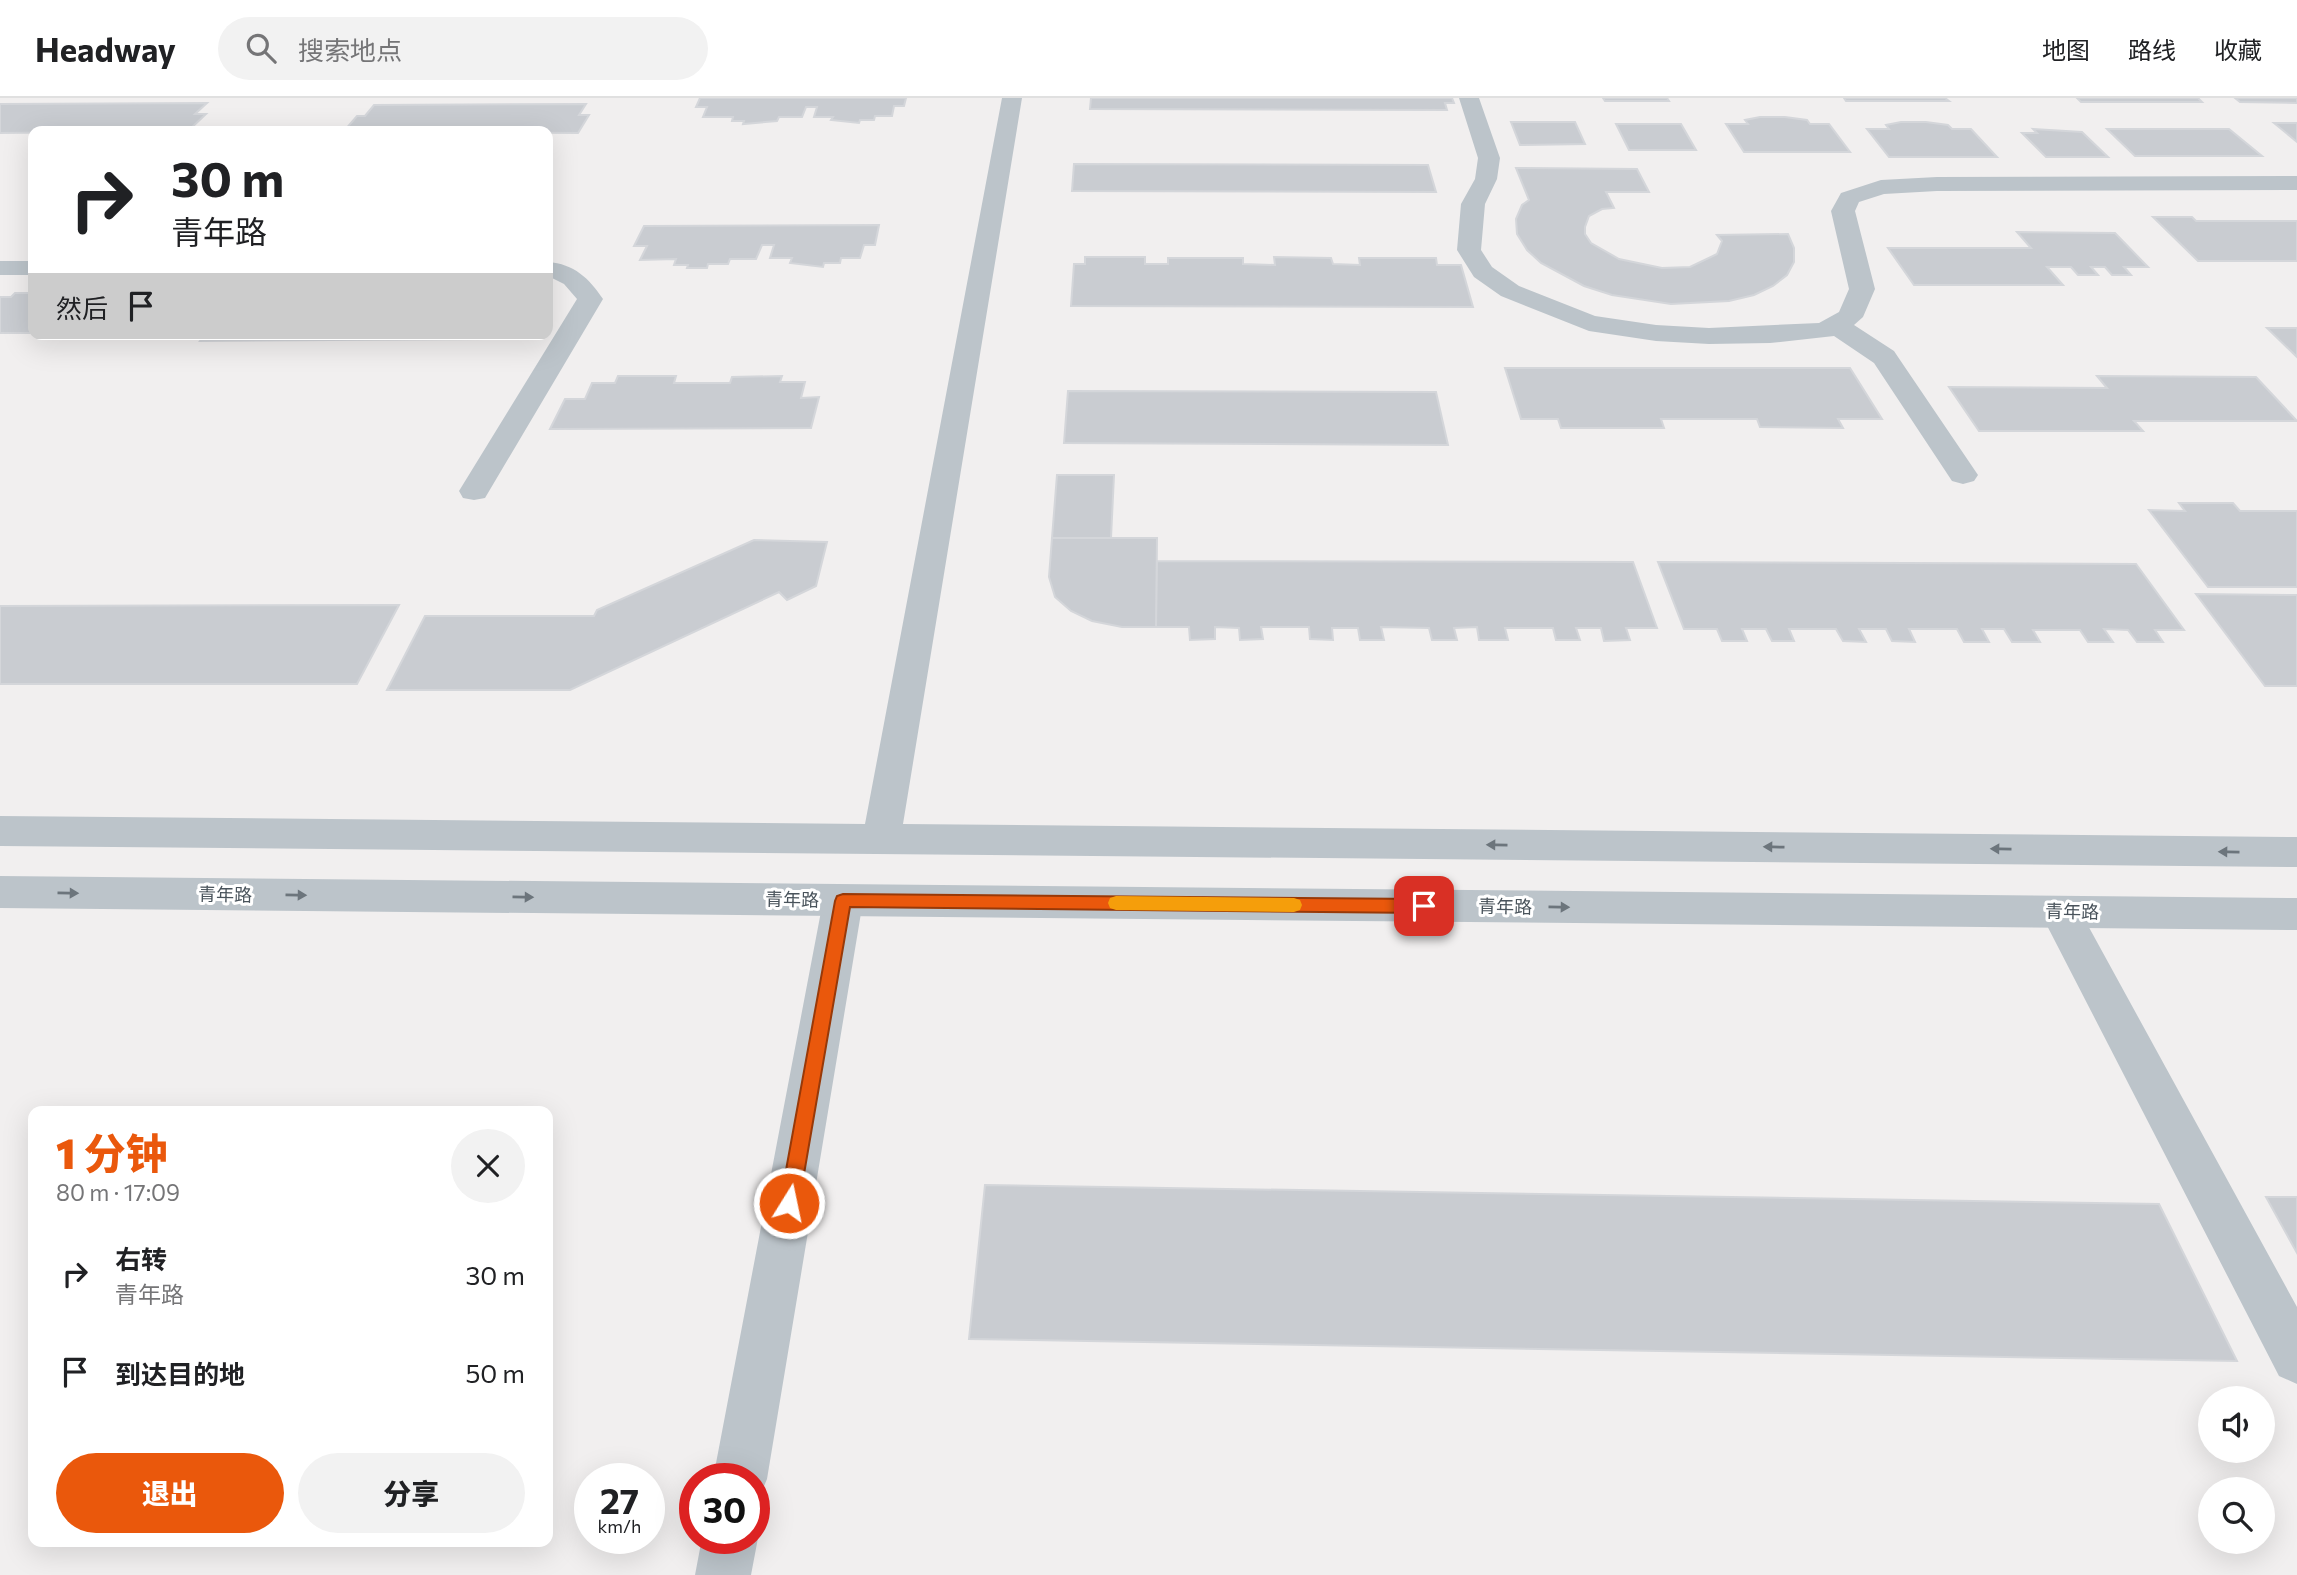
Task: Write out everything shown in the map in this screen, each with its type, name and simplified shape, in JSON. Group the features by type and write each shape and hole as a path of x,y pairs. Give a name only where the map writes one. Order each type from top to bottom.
{"street":[{"path":"881,839 1012,98"},
{"path":"1468,98 1489,158 1486,179 1474,204 1469,250 1483,272 1510,291 1589,323 1656,333 1770,335 1825,330 1850,317 1863,289 1843,211 1849,198 1881,187 1937,184 2297,183"},
{"path":"0,268 28,268"},
{"path":"474,491 590,299 580,282 553,269"},
{"path":"1835,325 1884,357 1963,475"},
{"path":"0,831 2297,852"},
{"name":"青年路","path":"0,892 2297,914"},
{"path":"743,1463 843,901"},
{"path":"2060,912 2297,1358"},
{"path":"723,1575 727,1554"}],"building":[{"path":"700,98 906,98 904,106 894,106 892,116 875,116 874,120 860,120 859,123 831,120 833,117 814,117 817,107 806,107 802,117 779,117 777,121 743,124 744,121 732,121 733,117 703,117 707,107 696,107"},
{"path":"1091,98 1452,98 1454,103 1445,103 1447,110 1090,109"},
{"path":"1603,98 1667,98 1669,101 1605,101"},
{"path":"1844,98 1945,98 1949,101 1846,101"},
{"path":"2077,98 2198,98 2202,102 2081,102"},
{"path":"2235,98 2297,98 2297,103 2240,102"},
{"path":"207,103 195,114 206,114 193,126 28,126 28,133 0,133 0,104"},
{"path":"586,104 579,115 589,115 578,133 553,133 553,126 348,126 357,116 365,116 374,105"},
{"path":"1785,117 1807,120 1810,124 1829,124 1850,152 1744,152 1726,124 1748,124 1745,120"},
{"path":"1511,122 1575,122 1585,144 1520,145"},
{"path":"1926,122 1948,125 1952,129 1971,129 1997,157 1889,157 1867,129 1889,129 1886,125"},
{"path":"2274,123 2297,123 2297,142"},
{"path":"1616,124 1681,124 1696,150 1629,150"},
{"path":"2033,129 2082,132 2108,157 2046,157 2022,133 2037,133"},
{"path":"2107,129 2229,129 2262,156 2135,156"},
{"path":"1074,164 1428,165 1436,192 1072,191"},
{"path":"1516,168 1637,169 1649,192 1606,192 1614,208 1602,209 1589,216 1585,227 1585,234 1591,243 1619,259 1662,268 1690,267 1717,254 1722,241 1717,235 1788,234 1794,248 1794,262 1787,275 1773,286 1754,295 1729,301 1671,304 1612,295 1584,286 1541,263 1527,250 1517,234 1516,219 1522,205 1529,200"},
{"path":"2153,217 2192,217 2196,221 2297,221 2297,261 2198,261"},
{"path":"879,225 875,245 864,245 860,258 841,258 840,263 824,263 823,267 790,263 792,258 770,258 774,245 762,245 756,259 730,259 728,264 708,264 707,268 674,265 676,259 640,260 647,246 634,246 644,226"},
{"path":"2017,232 2115,233 2148,267 2124,267 2131,275 2112,275 2105,267 2091,267 2098,275 2078,275 2071,267 2047,267 2063,285 1914,285 1888,248 2031,248"},
{"path":"1085,257 1145,257 1145,264 1168,264 1168,258 1243,258 1243,264 1275,265 1274,257 1331,258 1333,264 1360,265 1359,258 1436,258 1437,265 1461,265 1473,307 1071,306 1074,264 1085,264"},
{"path":"15,293 28,293 28,333 0,333 0,297 11,297"},
{"path":"2267,328 2297,328 2297,357"},
{"path":"201,340 342,340 200,341"},
{"path":"1505,368 1850,368 1882,419 1838,419 1843,428 1760,427 1757,419 1661,419 1664,428 1561,428 1558,419 1521,419"},
{"path":"618,376 676,376 674,383 730,383 732,377 782,376 780,382 805,382 801,398 819,397 811,428 550,429 565,399 585,399 592,383 615,383"},
{"path":"2097,376 2256,377 2297,421 2134,421 2143,431 1979,431 1949,387 2107,388"},
{"path":"1068,391 1436,392 1448,445 1064,443"},
{"path":"1057,475 1114,475 1111,538 1052,538"},
{"path":"2179,503 2233,503 2240,511 2297,511 2297,587 2208,587 2149,510 2185,511"},
{"path":"1052,538 1157,538 1156,627 1122,627 1092,621 1071,611 1055,597 1049,577"},
{"path":"754,540 827,542 816,586 787,600 779,592 570,690 387,690 425,616 594,616 597,610"},
{"path":"1157,561 1633,562 1657,628 1626,628 1630,640 1604,641 1601,628 1576,628 1580,640 1556,640 1553,628 1505,628 1508,640 1479,640 1477,627 1454,628 1457,640 1432,640 1429,628 1381,627 1384,640 1360,640 1358,628 1332,628 1333,640 1310,639 1309,627 1261,627 1263,639 1240,640 1239,628 1215,627 1215,639 1190,640 1189,627 1156,627"},
{"path":"1658,562 2136,564 2184,630 2155,630 2163,642 2137,642 2128,630 2104,629 2113,642 2088,642 2080,630 2033,630 2040,642 2012,642 2004,629 1982,629 1989,642 1964,642 1957,629 1909,629 1915,642 1892,641 1886,629 1859,629 1866,642 1843,641 1836,629 1789,629 1794,641 1772,641 1766,629 1742,629 1747,641 1722,641 1717,629 1684,629"},
{"path":"2196,594 2297,595 2297,686 2265,686"},
{"path":"399,605 357,684 0,684 0,606"},
{"path":"985,1185 2159,1204 2237,1361 969,1339"},
{"path":"2266,1197 2297,1197 2297,1253"}],"slow traffic":[{"path":"1116,903 1294,905"}],"route":[{"path":"789,1203 843,901 1424,906"}]}
